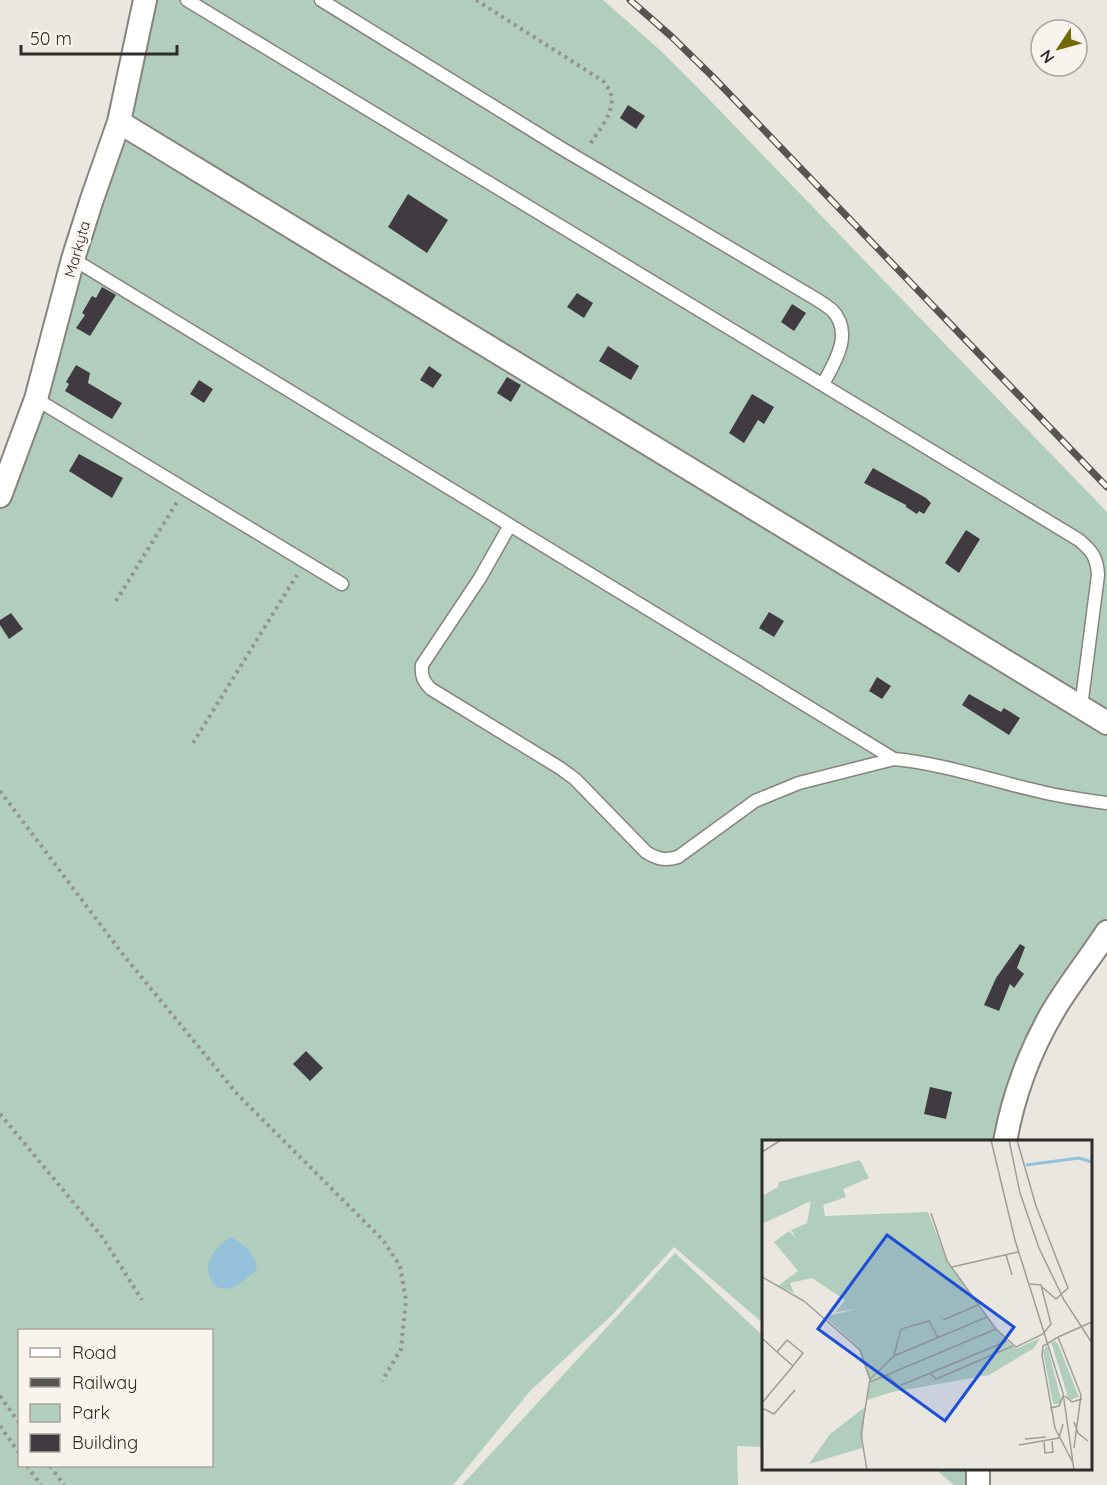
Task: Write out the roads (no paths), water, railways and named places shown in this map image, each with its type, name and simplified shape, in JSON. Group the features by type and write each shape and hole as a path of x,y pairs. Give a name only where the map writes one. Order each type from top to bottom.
{"street":[{"name":"Markyta","path":"0,496 36,399 73,259 119,122 145,0"},
{"path":"119,122 1107,723"},
{"path":"1006,1140 1022,1081 1035,1048 1055,1009 1107,932"}],"lane":[{"path":"187,0 823,384 1078,540 1092,551 1097,562 1098,575 1081,707"},
{"path":"321,0 581,160 832,310 840,323 842,341 839,354 823,384"},
{"path":"73,259 894,759"},
{"path":"36,399 342,584"},
{"path":"510,525 480,578 423,665 421,674 424,682 431,689 560,768 656,859 668,860 678,857 756,801 799,783 894,759 927,762 1039,792 1107,803"}],"water":[{"path":"231,1237 249,1250 257,1270 238,1285 222,1289 213,1283 209,1276 209,1263 220,1245"}],"railway":[{"path":"630,0 713,77 1107,487"}]}
